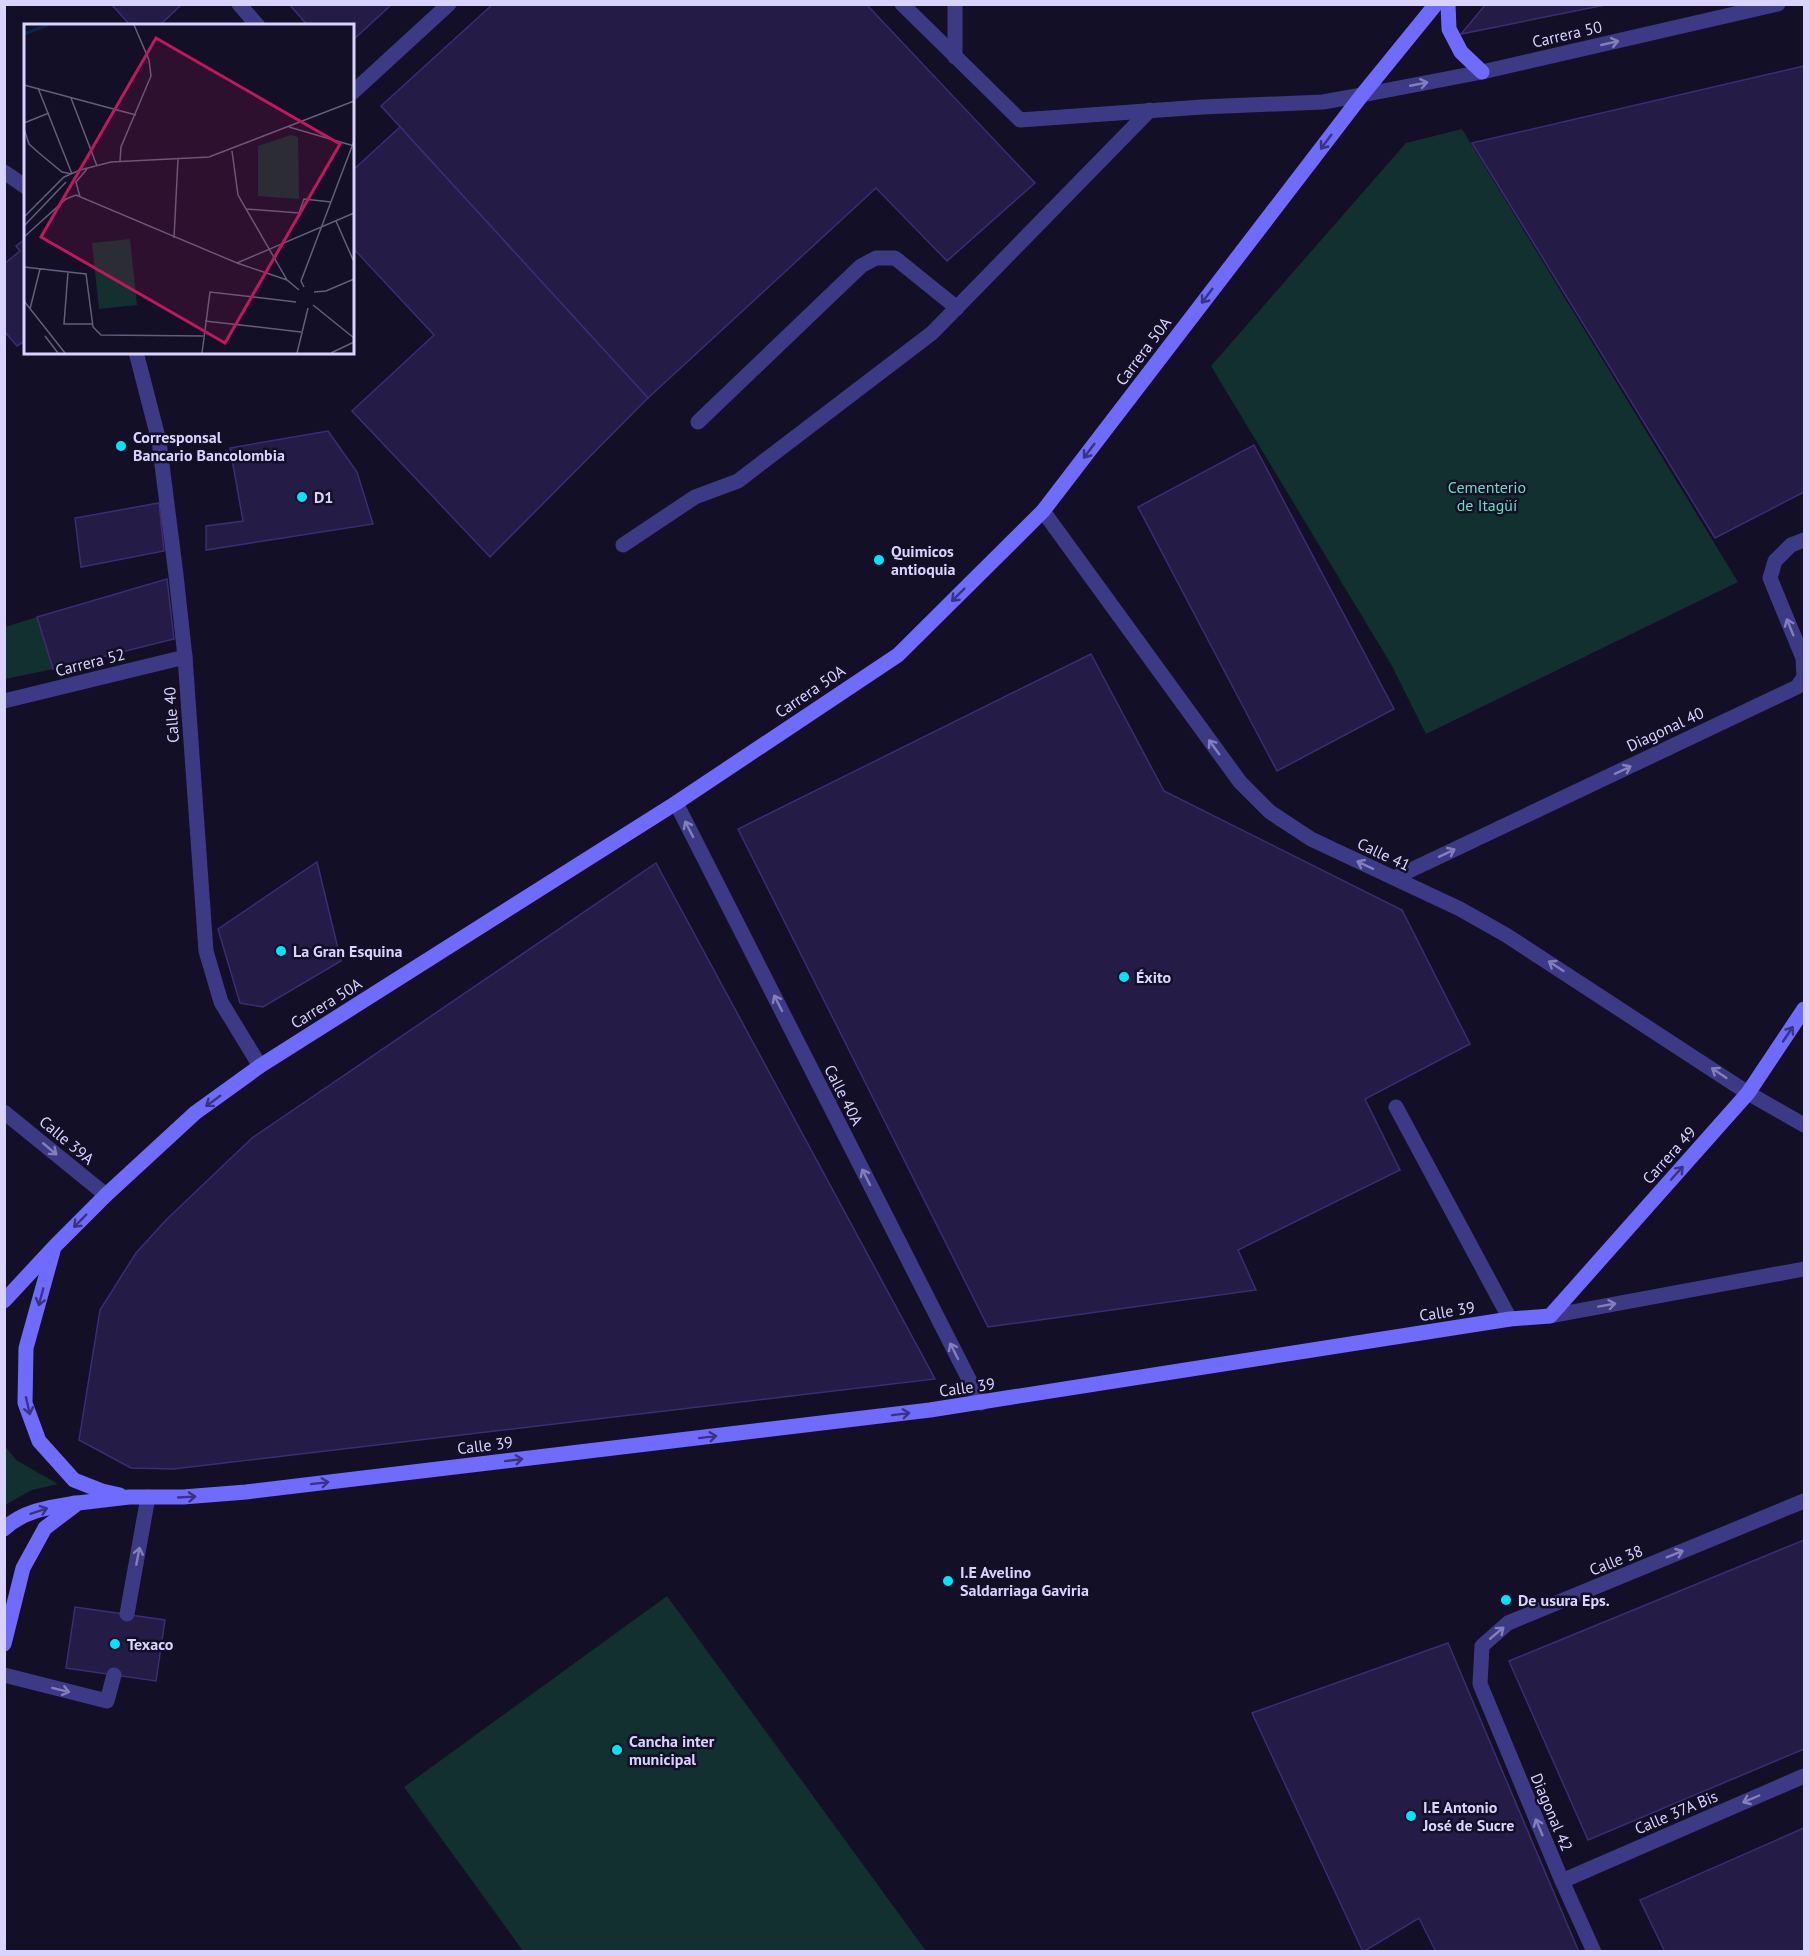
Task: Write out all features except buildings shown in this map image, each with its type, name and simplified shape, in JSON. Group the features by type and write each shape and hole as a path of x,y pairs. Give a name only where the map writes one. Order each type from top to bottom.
{"main road":[{"name":"Carrera 50A","path":"4,1301 55,1246 195,1113 260,1066 676,802 898,655 1043,511 1362,95 1436,4"},
{"path":"1448,4 1449,28 1461,52 1482,72"},
{"name":"Carrera 49","path":"1550,1316 1748,1093 1804,1009"},
{"name":"Carrera 50A","path":"26,1348 55,1246"},
{"name":"Calle 39","path":"4,1529 15,1519 48,1508 78,1503 129,1497 183,1497 246,1492 981,1403 1510,1319 1550,1316"},
{"name":"Calle 39","path":"26,1348 25,1403 39,1441 74,1479 102,1491 129,1497"},
{"path":"4,1644 23,1569 45,1528 78,1503"}],"street":[{"path":"239,4 256,24"},
{"path":"354,91 449,4"},
{"path":"955,4 955,57"},
{"name":"Carrera 50","path":"911,7 955,57 1020,120 1150,110 1323,102 1482,72 1779,4"},
{"path":"623,545 695,497 738,481 932,333 1150,110"},
{"path":"4,172 24,186"},
{"path":"699,422 861,266 876,258 894,258 957,308"},
{"name":"Calle 40","path":"137,354 159,441 184,657 207,951 221,1002 260,1066"},
{"name":"Calle 41","path":"1043,511 1240,782 1270,812 1311,839 1460,909 1506,934 1748,1093 1804,1125"},
{"name":"Diagonal 40","path":"1394,878 1797,687 1804,677 1803,658 1770,578 1775,561 1791,545 1804,540"},
{"name":"Carrera 52","path":"4,701 184,657"},
{"name":"Calle 40A","path":"676,802 981,1403"},
{"path":"1396,1107 1510,1319"},
{"name":"Calle 39A","path":"4,1112 106,1196"},
{"name":"Calle 39","path":"1550,1316 1804,1269"},
{"path":"127,1614 148,1497"},
{"name":"Calle 38","path":"1480,1684 1482,1646 1509,1623 1804,1501"},
{"path":"4,1675 107,1701 114,1675"},
{"name":"Diagonal 42","path":"1480,1684 1594,1952"},
{"name":"Calle 37A Bis","path":"1562,1881 1804,1776"}],"green space":[{"name":"Cementerio de Itagüí","path":"1462,129 1738,582 1426,734 1392,666 1211,366 1406,143"},
{"path":"37,617 53,669 5,679 5,627"},
{"path":"5,1446 16,1460 58,1484 32,1490 5,1505"},
{"name":"Cancha inter municipal","path":"667,1596 926,1951 523,1951 404,1787"}],"place":[{"name":"Corresponsal Bancario Bancolombia","path":"121,446"},
{"name":"D1","path":"302,497"},
{"name":"Quimicos antioquia","path":"879,560"},
{"name":"La Gran Esquina","path":"281,951"},
{"name":"Éxito","path":"1124,977"},
{"name":"I.E Avelino Saldarriaga Gaviria","path":"948,1581"},
{"name":"De usura Eps.","path":"1506,1600"},
{"name":"Texaco","path":"115,1644"},
{"name":"Cancha inter municipal","path":"617,1750"},
{"name":"I.E Antonio José de Sucre","path":"1411,1816"}]}
